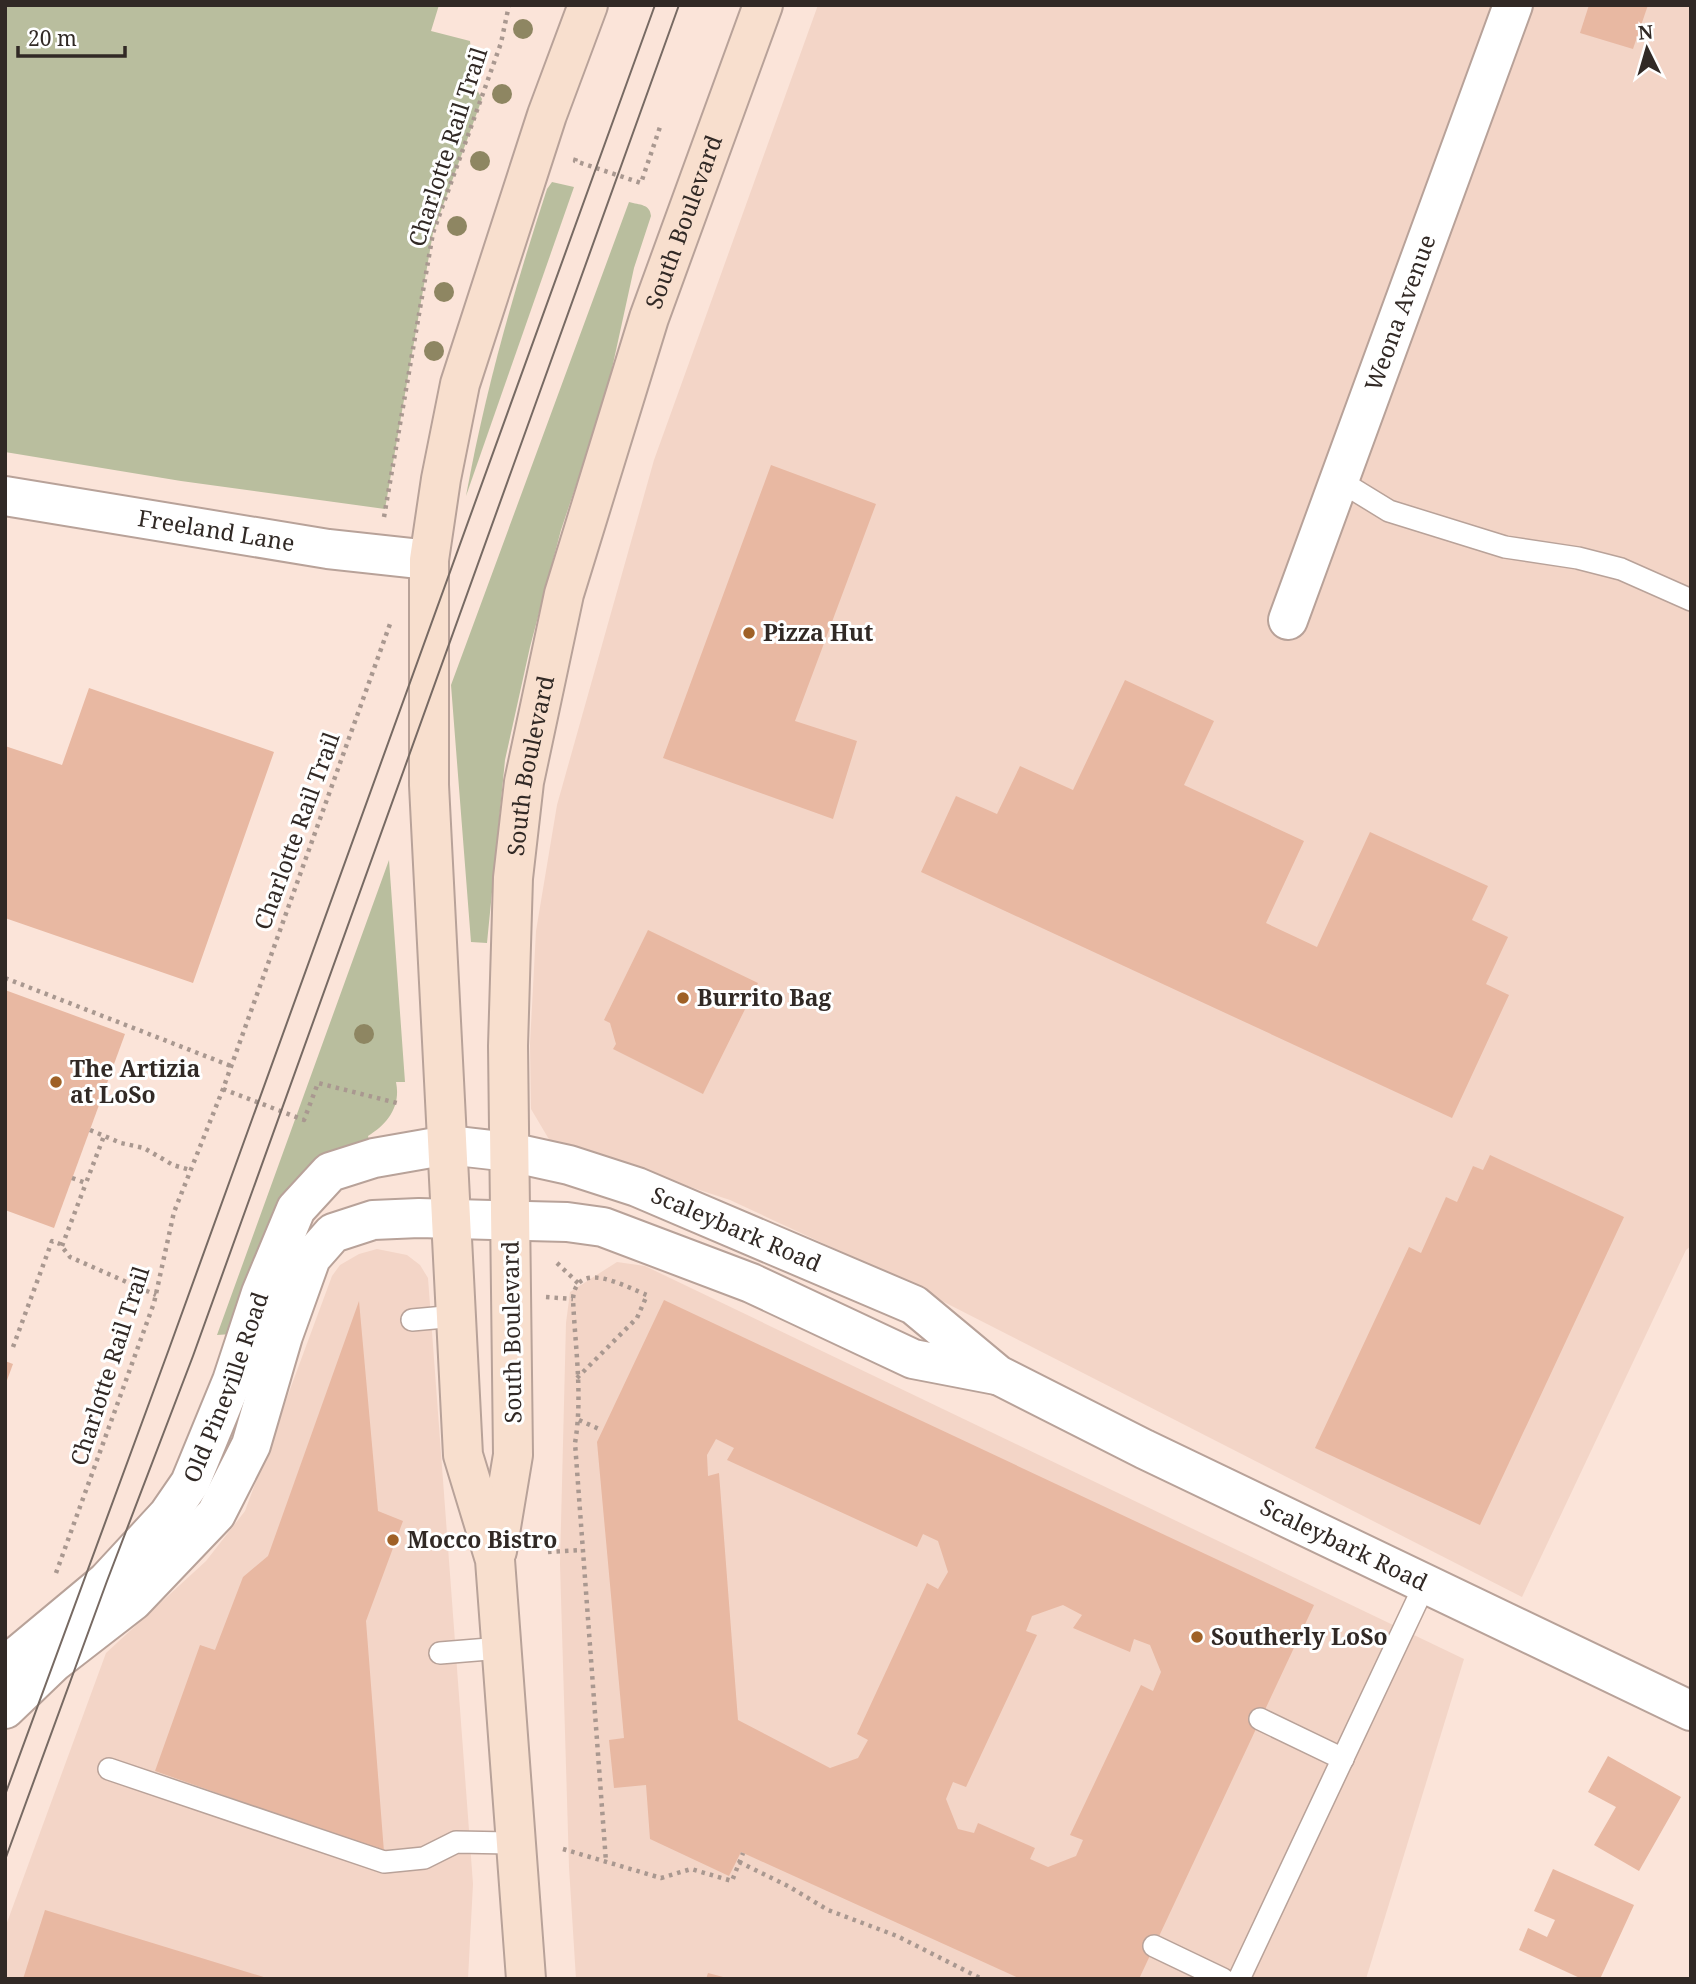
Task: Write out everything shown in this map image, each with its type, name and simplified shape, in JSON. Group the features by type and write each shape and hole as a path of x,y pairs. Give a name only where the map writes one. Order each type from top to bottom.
{"main road":[{"name":"South Boulevard","path":"526,1979 492,1518 463,1455 429,785 429,560 441,479 460,384 538,141 588,5"},
{"name":"South Boulevard","path":"492,1518 513,1455 508,1046 513,878 524,782 564,594 649,318 763,5"}],"street":[{"name":"Weona Avenue","path":"1288,620 1340,481 1504,8"},
{"name":"Freeland Lane","path":"5,496 328,549 429,560"},
{"name":"Scaleybark Road","path":"448,1145 510,1152 569,1165 637,1187 915,1305 998,1375 1156,1455 1691,1712"},
{"name":"Old Pineville Road","path":"5,1666 107,1581 168,1515 190,1483 232,1381 261,1293 296,1209 330,1172 374,1158 448,1145"},
{"name":"Scaleybark Road","path":"452,1218 567,1222 603,1227 751,1283 913,1359 998,1375"},
{"name":"Old Pineville Road","path":"5,1709 53,1663 133,1601 215,1514 251,1445 283,1336 311,1258 333,1233 373,1220 452,1218"}],"lane":[{"path":"1340,481 1389,511 1505,547 1578,558 1621,569 1691,600"},
{"path":"412,1320 456,1316"},
{"path":"1239,1979 1424,1584"},
{"path":"440,1653 501,1648"},
{"path":"1260,1719 1343,1759"},
{"path":"109,1769 384,1862 424,1858 456,1842 515,1843"},
{"path":"1154,1946 1223,1979"}],"path":[{"name":"Charlotte Rail Trail","path":"377,554 433,233 501,43 509,5"},
{"path":"579,149 575,160 641,183 660,127"},
{"name":"Charlotte Rail Trail","path":"54,1580 156,1295 174,1212 223,1089 391,617"},
{"path":"5,978 231,1066"},
{"path":"223,1089 304,1121 318,1083 401,1104"},
{"path":"90,1130 121,1143 144,1148 162,1160 190,1170"},
{"path":"62,1246 104,1136"},
{"path":"72,1178 86,1183"},
{"path":"13,1347 52,1241 62,1246 70,1257 156,1295"},
{"path":"558,1263 578,1283"},
{"path":"577,1378 637,1318 647,1295 603,1277 590,1277 578,1283 573,1299 579,1420 575,1443 606,1862"},
{"path":"545,1297 573,1299"},
{"path":"579,1420 599,1429"},
{"path":"548,1552 582,1550"},
{"path":"563,1850 661,1878 691,1869 732,1881 743,1853"},
{"path":"739,1862 788,1886 828,1910 897,1936 982,1979"}],"shaded area":[{"path":"818,5 1691,5 1691,1246 1686,1250 1522,1597 887,1273 730,1200 550,1141 531,1109 530,1044 536,931 557,805 654,460"},
{"path":"377,1249 407,1255 420,1265 428,1278 473,1884 468,1979 5,1979 5,1928 106,1653 206,1561 245,1511 332,1276 340,1265 359,1254"},
{"path":"617,1262 645,1266 1464,1659 1366,1979 576,1979 569,1867 560,1564 566,1323 570,1292"}],"green space":[{"path":"5,5 439,5 431,31 470,41 475,86 482,99 433,233 385,509 181,481 5,452"},
{"path":"552,182 574,187 466,496 501,341 547,189"},
{"path":"629,202 646,207 651,216 634,268 606,396 561,530 530,647 505,760 487,943 471,942 451,685"},
{"path":"389,860 405,1082 396,1082 397,1099 391,1114 382,1126 368,1136 371,1148 340,1158 232,1334 217,1335"}],"building":[{"path":"1589,5 1648,5 1633,49 1580,33"},
{"path":"771,465 876,504 795,721 857,741 833,819 663,758"},
{"path":"1125,680 1214,721 1184,785 1304,841 1266,923 1317,947 1370,832 1488,886 1472,920 1508,937 1486,984 1509,995 1452,1118 921,872 956,796 997,814 1020,766 1073,790"},
{"path":"89,688 274,752 193,983 5,918 5,746 62,765"},
{"name":"Burrito Bag","path":"648,930 758,983 703,1094 613,1049 616,1044 610,1023 604,1020"},
{"name":"The Artizia at LoSo","path":"5,990 125,1034 54,1228 5,1210"},
{"path":"1490,1155 1624,1217 1480,1525 1315,1448 1409,1247 1421,1253 1446,1197 1457,1202 1473,1166 1483,1170"},
{"name":"Southerly LoSo","path":"664,1300 1314,1605 1139,1979 1021,1979 741,1852 729,1876 650,1839 646,1785 614,1788 609,1740 624,1738 597,1442","holes":["716,1439 734,1448 727,1460 917,1547 923,1534 938,1541 948,1572 938,1589 927,1583 857,1734 868,1740 858,1758 830,1768 738,1720 719,1473 708,1476 707,1455","1063,1605 1082,1615 1073,1628 1130,1652 1134,1639 1150,1645 1161,1672 1153,1691 1141,1685 1070,1835 1083,1840 1076,1856 1048,1867 1030,1859 1035,1848 978,1823 974,1833 958,1829 946,1799 953,1782 966,1787 1037,1635 1026,1631 1032,1616"]},
{"path":"359,1301 378,1511 403,1521 366,1621 384,1852 155,1771 200,1645 215,1650 243,1577 268,1556"},
{"path":"5,1361 13,1364 6,1383 5,1383"},
{"path":"1608,1756 1681,1797 1639,1871 1594,1845 1616,1807 1588,1792"},
{"path":"1553,1869 1634,1905 1600,1979 1582,1979 1519,1950 1528,1928 1547,1937 1555,1920 1534,1911"},
{"path":"45,1910 267,1978 267,1979 23,1979"},
{"path":"708,1973 727,1978 727,1979 706,1979"}],"tram line":[{"path":"5,1795 655,5"},
{"path":"5,1860 193,1356 679,5"}],"place":[{"name":"Pizza Hut","path":"749,633"},
{"name":"Burrito Bag","path":"683,998"},
{"name":"The Artizia at LoSo","path":"56,1082"},
{"name":"Mocco Bistro","path":"393,1540"},
{"name":"Southerly LoSo","path":"1197,1637"}]}
